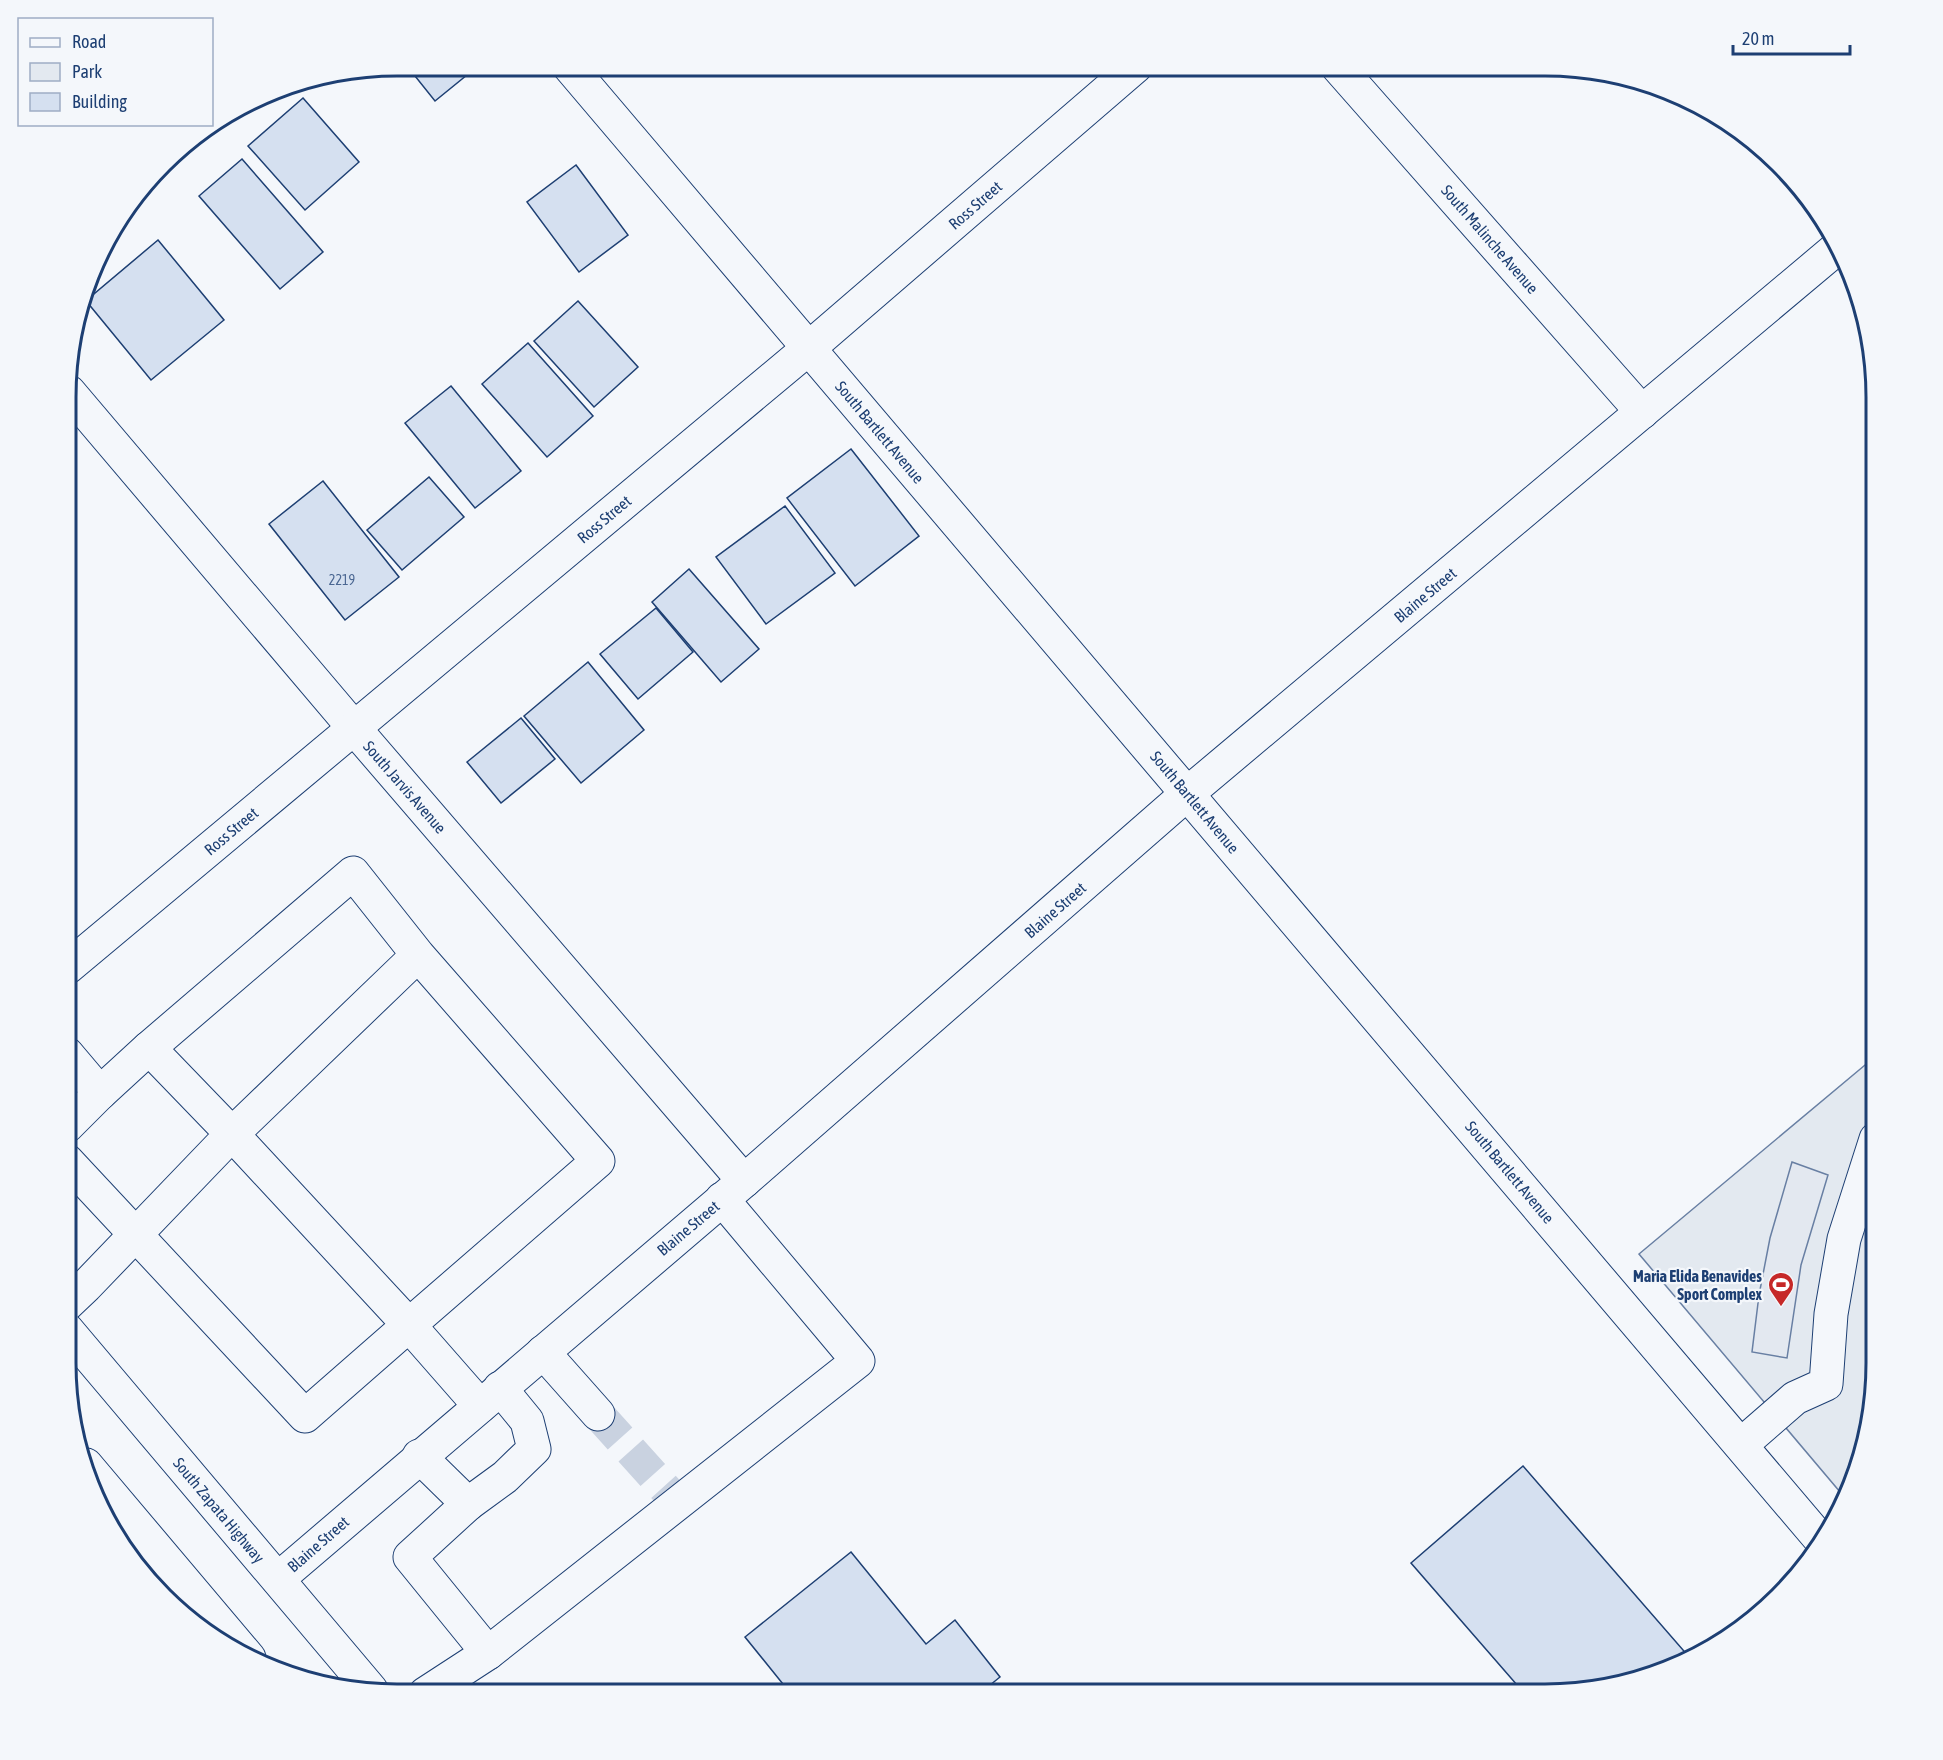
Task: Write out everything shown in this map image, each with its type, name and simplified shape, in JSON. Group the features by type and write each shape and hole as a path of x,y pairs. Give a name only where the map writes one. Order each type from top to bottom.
{"street":[{"name":"South Bartlett Avenue","path":"578,76 1816,1534"},
{"name":"Ross Street","path":"76,960 809,348 1124,76"},
{"name":"South Malinche Avenue","path":"1346,76 1642,412"},
{"name":"Blaine Street","path":"278,1579 733,1190 1188,794 1831,253"},
{"name":"South Jarvis Avenue","path":"76,400 354,728 733,1190 858,1361 674,1498 489,1653"},
{"path":"76,1117 149,1048 353,873 418,955 598,1161 305,1416 76,1170"},
{"path":"76,1295 232,1134 418,955"},
{"path":"149,1048 409,1325 490,1397 527,1421 534,1449 506,1477 468,1504 410,1557 489,1653 441,1684"},
{"path":"76,1065 100,1093"},
{"path":"1741,1445 1795,1398 1826,1384 1831,1314 1844,1239 1866,1170"},
{"name":"South Zapata Highway","path":"76,1341 364,1682"},
{"path":"543,1352 598,1414"},
{"path":"420,1456 468,1504"},
{"path":"100,1482 216,1626"}],"green space":[{"name":"Maria Elida Benavides Sport Complex","path":"1866,1064 1866,1383 1856,1445 1839,1491 1639,1254"}],"shaded area":[{"path":"1792,1162 1828,1175 1801,1265 1787,1358 1752,1352 1759,1295 1770,1238"}],"building":[{"path":"415,76 466,76 435,101"},
{"path":"303,98 359,162 305,210 248,146"},
{"path":"242,159 323,252 280,289 199,196"},
{"path":"576,165 628,235 579,272 527,202"},
{"path":"158,240 224,320 151,380 90,306 95,294"},
{"path":"578,301 638,367 594,407 534,341"},
{"path":"528,343 593,416 547,457 482,384"},
{"path":"451,386 521,471 475,508 405,423"},
{"path":"851,449 919,536 855,586 787,498"},
{"path":"429,477 464,517 402,570 367,530"},
{"path":"323,481 399,577 345,620 269,524"},
{"path":"785,506 835,573 766,624 716,557"},
{"path":"689,569 759,649 721,682 652,602"},
{"path":"656,608 693,652 638,699 600,654"},
{"path":"588,662 644,730 581,783 524,716"},
{"path":"521,718 555,759 501,803 467,762"},
{"path":"1523,1466 1684,1651 1628,1673 1608,1677 1566,1683 1516,1684 1411,1563"},
{"path":"851,1552 926,1644 955,1620 1000,1677 991,1684 783,1684 745,1637"}],"tunnel":[{"path":"598,1414 669,1493"}],"place":[{"name":"Maria Elida Benavides Sport Complex","path":"1781,1308"}]}
